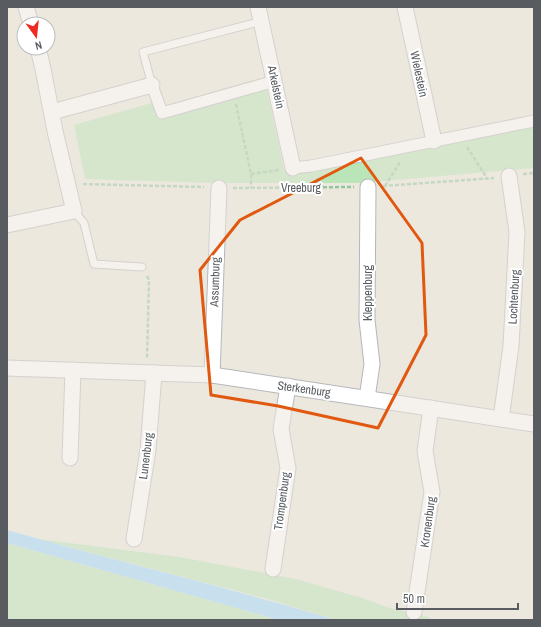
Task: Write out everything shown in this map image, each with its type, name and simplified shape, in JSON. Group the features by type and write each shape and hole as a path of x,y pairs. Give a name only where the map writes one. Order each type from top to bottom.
{"street":[{"name":"Wielestein","path":"405,7 434,142"},
{"name":"Arkelstein","path":"260,14 293,168"},
{"path":"7,225 74,211 40,56"},
{"path":"52,112 152,85 162,113 275,81"},
{"name":"Vreeburg","path":"293,168 311,166 534,121"},
{"name":"Lochtenburg","path":"501,419 511,346 516,232 509,176"},
{"name":"Kleppenburg","path":"367,398 372,364 367,320 368,187"},
{"name":"Assumburg","path":"212,375 219,188"},
{"name":"Sterkenburg","path":"7,368 212,375 534,424"},
{"path":"70,458 73,370"},
{"name":"Lunenburg","path":"134,538 148,450 154,374"},
{"name":"Trompenburg","path":"273,569 288,468 281,429 288,386"},
{"name":"Kronenburg","path":"414,612 432,492 425,451 431,408"}],"lane":[{"path":"152,85 143,52 260,14"},
{"path":"74,211 84,223 94,264 142,267"}],"path":[{"path":"233,93 251,174 251,188"},
{"path":"460,136 487,178"},
{"path":"385,186 410,146"},
{"name":"Vreeburg","path":"251,174 293,168"},
{"name":"Vreeburg","path":"68,184 219,188 368,187 534,173"},
{"path":"142,267 148,280 146,358 154,374"}],"highlighted area":[{"path":"361,158 422,243 426,335 378,428 278,406 211,395 200,270 240,220"}],"green space":[{"path":"267,89 284,170 319,169 534,126 534,168 363,183 213,183 85,179 74,125 155,102 160,118"},
{"path":"38,539 180,557 296,579 362,598 390,608 429,617 432,620 336,620 264,598"},
{"path":"7,543 279,620 7,620"}],"water":[{"path":"7,530 254,596 336,620 279,620 7,543"}]}
